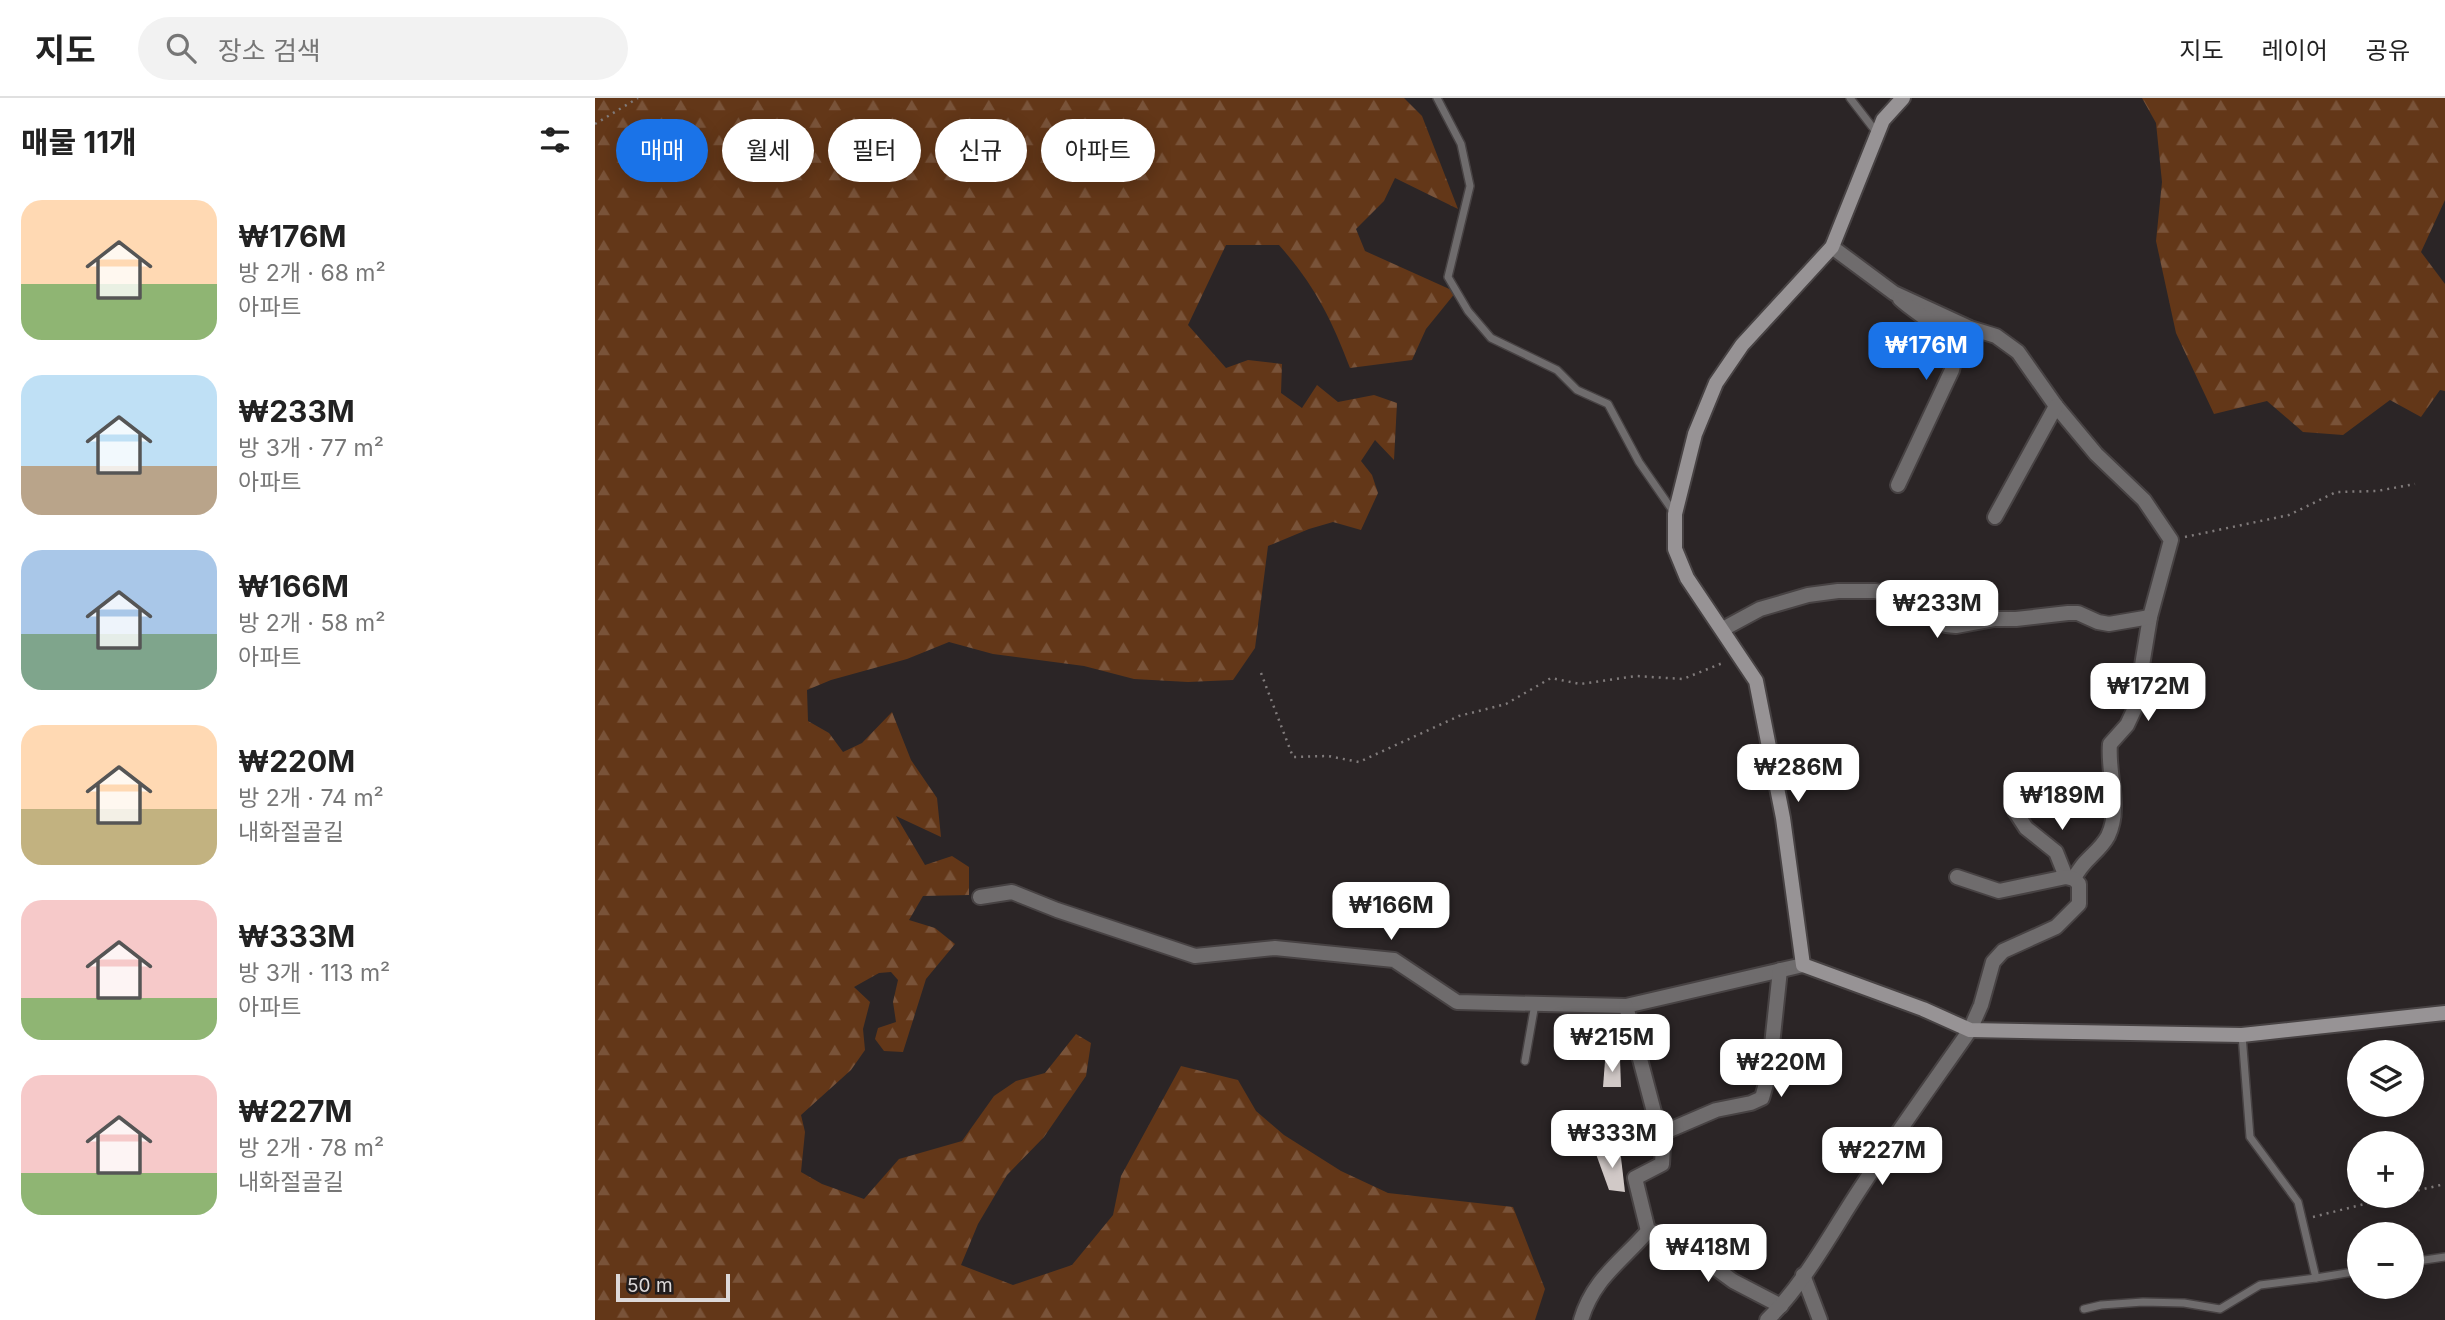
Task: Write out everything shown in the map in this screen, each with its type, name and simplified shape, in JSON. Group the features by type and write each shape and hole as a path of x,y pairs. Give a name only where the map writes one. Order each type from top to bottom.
{"street":[{"path":"1803,965 1783,818 1756,681 1687,578 1675,550 1675,514 1695,434 1716,383 1742,345 1832,247 1883,120 1903,98"},
{"path":"1832,247 1947,336 1957,349 1952,370 1898,485"},
{"path":"1894,293 1958,323 1996,336 2018,352 2056,406 2096,454 2144,499 2171,540 2150,617 2135,708 2127,725 2110,744 2114,808 2108,836 2070,878 1999,891 1957,877"},
{"path":"1995,517 2056,406"},
{"path":"1723,629 1760,609 1808,595 1838,591 1875,591 1898,595 1946,625 1956,626 1994,619 2068,613 2078,613 2109,624 2150,617"},
{"path":"1767,1320 1781,1306 1803,1275 1970,1030 1981,1005 1993,962 2003,951 2056,927 2079,904 2080,884 2070,878 2056,852 2026,828 2015,811"},
{"path":"980,897 1012,892 1057,910 1195,956 1275,948 1394,960 1457,1002 1626,1006 1803,965 1923,1009 1970,1030 2242,1035 2445,1013"},
{"path":"1660,1134 1716,1110 1762,1098 1769,1073 1780,970"},
{"path":"1626,1006 1663,1146 1662,1164 1635,1178 1648,1231"},
{"path":"1648,1231 1675,1238 1733,1281 1781,1306"},
{"path":"1581,1320 1598,1281 1648,1231"},
{"path":"1803,1275 1820,1320"}],"lane":[{"path":"1437,98 1461,144 1470,186 1448,277 1468,311 1491,338 1557,370 1577,390 1608,404 1639,461 1675,514"},
{"path":"1850,98 1877,134"},
{"path":"1524,1062 1535,1003"},
{"path":"2242,1035 2250,1137 2298,1202 2316,1278"},
{"path":"2424,1260 2445,1257"},
{"path":"2084,1309 2101,1305 2185,1303 2220,1309 2260,1285 2347,1273"}],"path":[{"path":"595,124 638,98"},
{"path":"2171,540 2289,515 2336,492 2377,491 2415,484"},
{"path":"1261,673 1293,757 1328,755 1359,762 1459,716 1506,705 1551,678 1580,684 1636,676 1683,679 1741,656"},
{"path":"2424,1189 2445,1184"},
{"path":"2303,1220 2350,1208"}],"green space":[{"path":"595,98 1404,98 1422,116 1458,209 1395,178 1384,201 1356,229 1365,251 1456,292 1426,329 1412,360 1350,368 1321,303 1303,274 1279,245 1226,245 1188,325 1226,368 1248,360 1282,364 1281,393 1302,408 1317,385 1338,402 1374,395 1397,403 1394,460 1375,440 1361,461 1372,475 1378,493 1361,530 1333,522 1268,546 1255,648 1233,680 1188,682 1134,679 1084,666 993,654 949,642 907,659 831,680 807,690 808,721 829,733 843,752 862,743 892,712 911,760 937,798 941,837 896,816 925,865 952,856 969,867 969,895 923,896 909,920 935,928 955,944 926,979 903,1052 884,1051 875,1039 878,1028 896,1022 893,1002 898,980 891,972 879,973 854,987 870,1002 863,1029 865,1050 851,1070 801,1115 805,1132 801,1172 822,1184 864,1199 899,1159 962,1141 994,1096 1016,1081 1045,1073 1076,1034 1091,1043 1086,1076 1044,1137 1007,1175 978,1224 961,1265 1013,1285 1072,1265 1113,1215 1121,1176 1181,1066 1238,1080 1256,1111 1284,1135 1341,1171 1388,1193 1513,1207 1545,1289 1535,1320 595,1320"},
{"path":"2142,98 2445,98 2445,200 2421,252 2445,284 2445,391 2440,390 2421,417 2390,400 2343,435 2303,432 2267,401 2214,414 2176,333 2156,241 2162,182 2156,123"}],"building":[{"path":"1620,1059 1621,1087 1603,1087 1605,1061"},
{"path":"1620,1149 1625,1192 1609,1190 1596,1154"}]}
